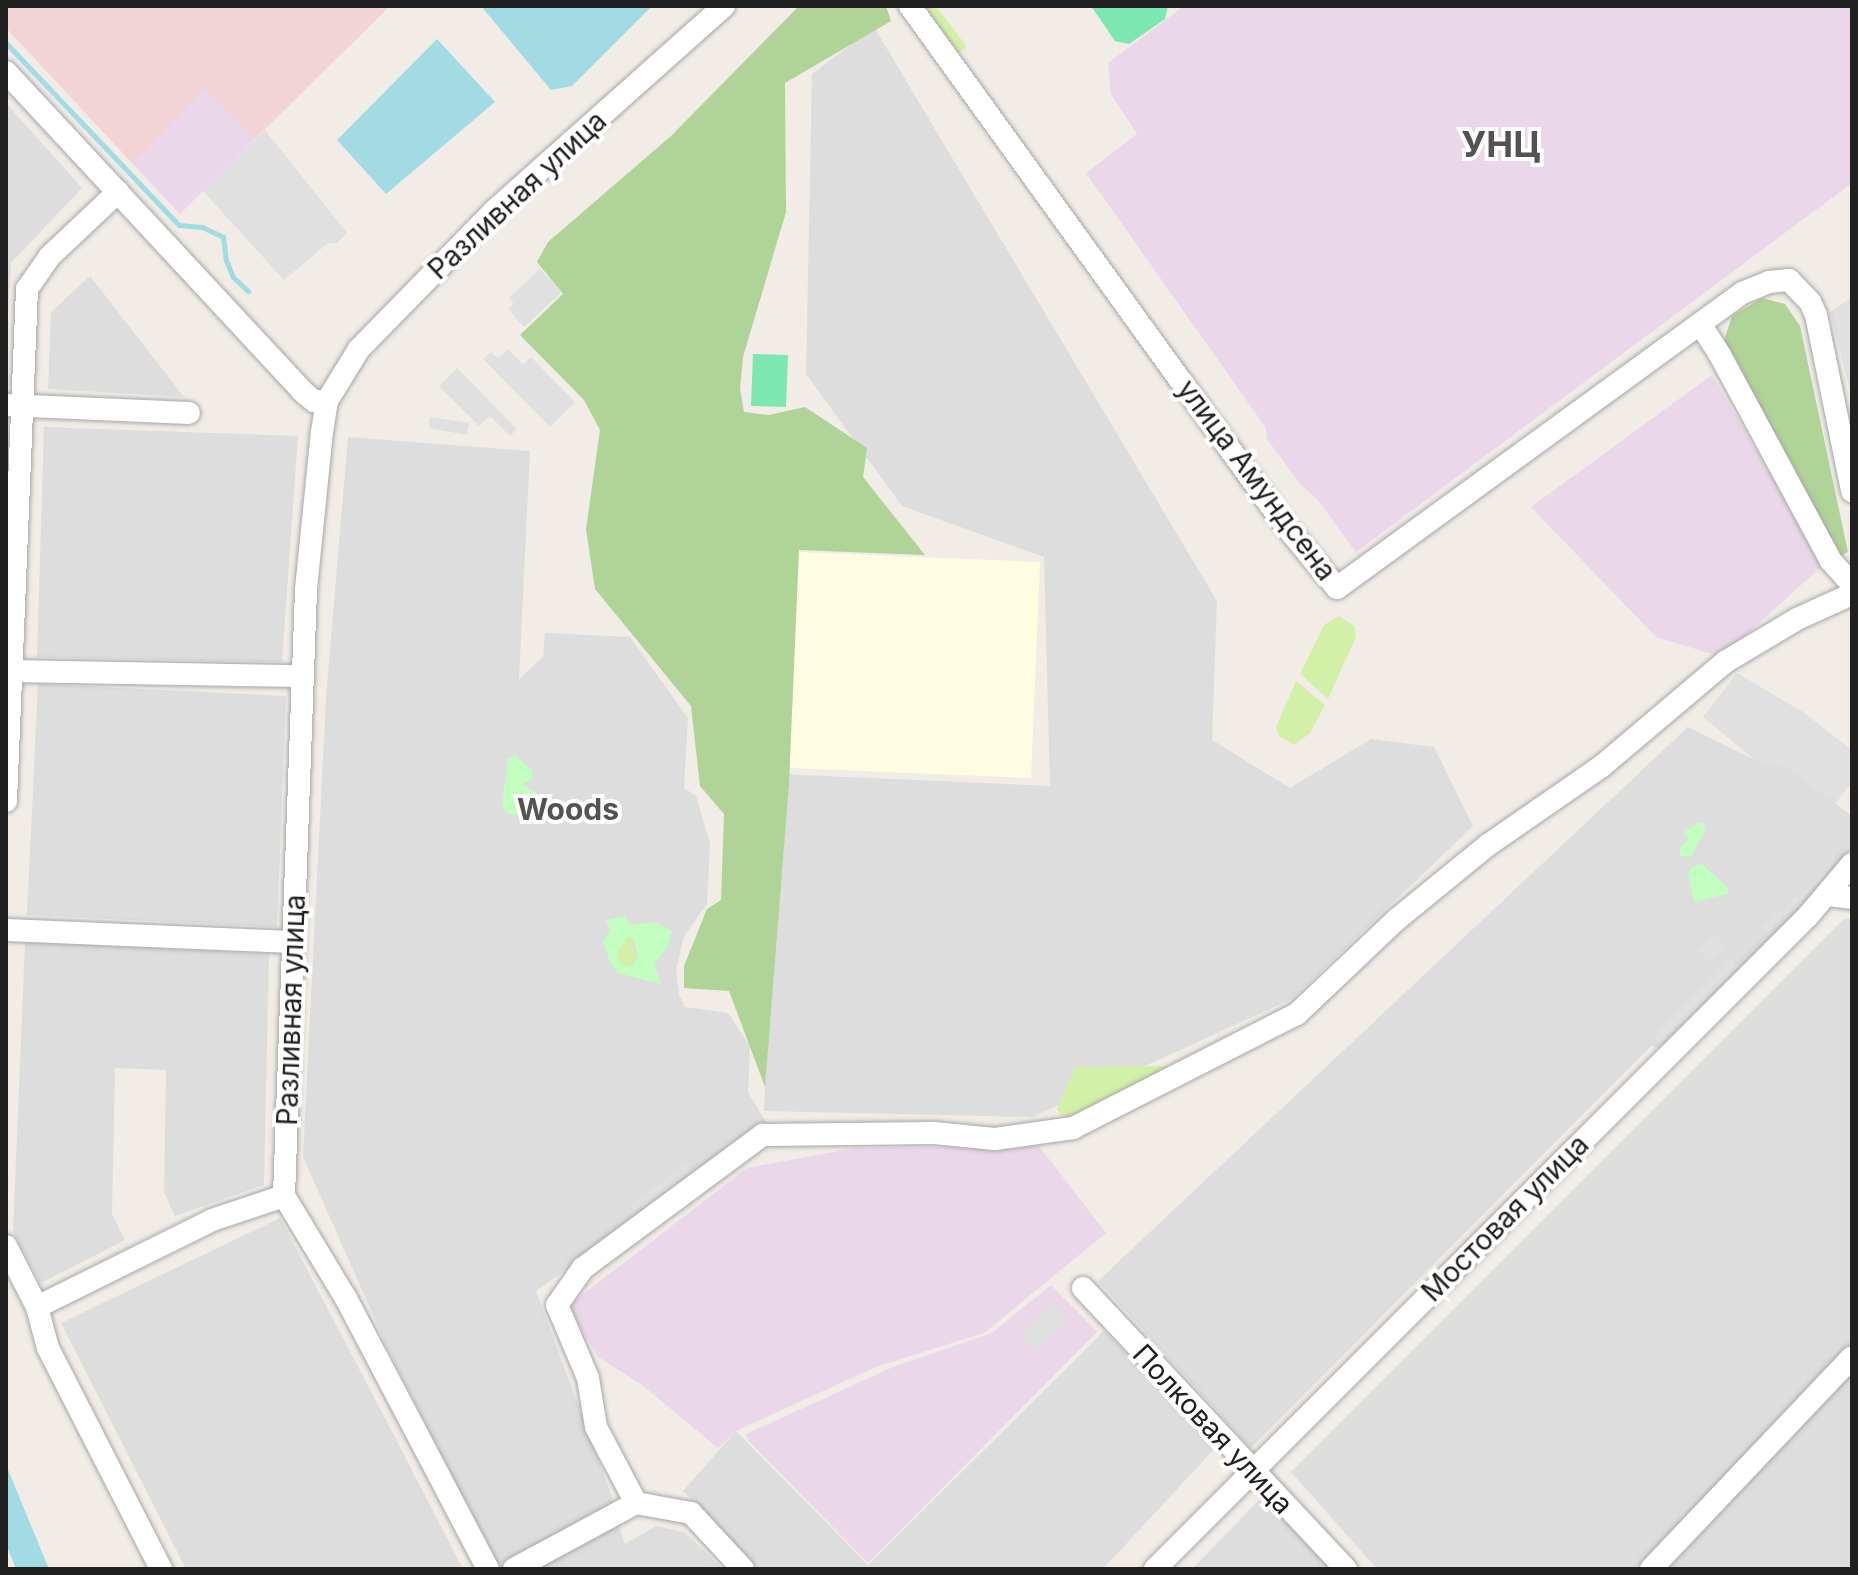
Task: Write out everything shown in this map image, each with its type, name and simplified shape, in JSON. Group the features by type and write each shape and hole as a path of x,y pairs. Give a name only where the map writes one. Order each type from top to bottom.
{"street":[{"name":"Разливная улица","path":"284,1196 306,589 327,401 359,349 494,211 724,6"},
{"name":"улица Амундсена","path":"910,6 1284,524 1337,588 1742,293 1769,282 1789,280 1810,302 1816,315 1852,491"},
{"path":"6,72 302,391 314,401 327,401"},
{"path":"6,801 14,405 27,289 49,257 118,192"},
{"path":"1700,324 1831,561 1852,584"},
{"path":"14,405 189,413"},
{"path":"636,1503 596,1427 588,1378 557,1305 583,1268 763,1135 934,1133 995,1139 1073,1128 1297,1014 1419,901 1488,845 1602,766 1725,662 1797,619 1852,594"},
{"path":"9,671 303,676"},
{"name":"Мостовая улица","path":"1155,1569 1828,895 1852,864"},
{"path":"1828,895 1852,898"},
{"path":"6,930 294,942"},
{"path":"37,1307 212,1220 284,1196 345,1297 488,1569"},
{"path":"6,1246 37,1307 48,1348 161,1569"},
{"name":"Полковая улица","path":"1083,1288 1346,1569"},
{"path":"1651,1569 1852,1357"},
{"path":"514,1569 636,1503 691,1513 743,1569"}],"shaded area":[{"path":"6,6 390,6 255,139 206,90 133,164 6,28"},
{"path":"1184,6 1852,6 1852,183 1356,552 1267,439 1266,428 1086,173 1137,134 1111,94 1108,63"},
{"path":"874,27 1217,601 1212,740 1290,788 1371,739 1434,747 1473,826 1292,999 1033,1117 764,1111 779,774 1050,786 1044,557 902,506 806,374 812,74"},
{"path":"206,89 255,139 180,214 133,164"},
{"path":"6,103 82,188 11,263 6,349"},
{"path":"265,130 347,233 337,243 328,243 284,280 203,191"},
{"path":"540,269 562,292 524,327 508,309 514,304 509,298"},
{"path":"90,276 184,397 48,389 51,312"},
{"path":"1852,297 1852,397 1830,312"},
{"path":"508,349 523,365 531,357 575,402 550,427 483,359 491,352 498,359"},
{"path":"457,368 517,429 510,436 490,416 479,426 439,386"},
{"path":"1712,375 1823,565 1722,657 1656,637 1531,507"},
{"path":"430,417 469,423 467,435 429,428"},
{"path":"44,427 298,436 282,662 37,657"},
{"path":"348,437 530,451 519,679 543,657 545,633 630,637 688,718 684,788 696,796 710,843 707,904 684,936 676,971 679,994 685,1007 728,1013 750,1046 748,1092 767,1124 536,1291 615,1505 497,1565 390,1353 303,1157 326,697"},
{"path":"798,552 1040,562 1031,778 789,768"},
{"path":"1737,673 1803,712 1852,750 1852,782 1835,804 1787,767 1755,760 1703,717"},
{"path":"38,684 286,696 277,927 27,915"},
{"path":"1688,727 1755,760 1787,767 1852,816 1852,848 1812,899 1657,1049 1652,1045 1251,1448 1098,1281"},
{"path":"1829,867 1832,870 1767,934 1762,928"},
{"path":"1844,919 1852,919 1852,1343 1761,1443 1635,1569 1377,1569 1291,1472"},
{"path":"1715,934 1727,947 1711,963 1698,950"},
{"path":"25,942 269,954 264,1185 175,1216 164,1192 166,1070 115,1068 112,1214 125,1240 41,1283 13,1231"},
{"path":"1731,960 1738,967 1659,1044 1653,1037"},
{"path":"1039,1146 1106,1233 984,1333 878,1366 736,1431 718,1448 642,1385 598,1357 568,1306 747,1168 855,1148"},
{"path":"686,1164 695,1176 639,1217 630,1206"},
{"path":"280,1218 463,1569 186,1569 61,1323"},
{"path":"1051,1285 1097,1332 868,1563 749,1441 746,1434 893,1367 992,1333"},
{"path":"1052,1303 1069,1320 1038,1351 1021,1334"},
{"path":"1104,1331 1216,1447 1103,1569 759,1569 683,1491 736,1431 868,1565"},
{"path":"1852,1373 1852,1569 1668,1569"},
{"path":"1264,1495 1341,1569 1192,1569"},
{"path":"656,1526 684,1532 723,1569 527,1569 604,1529 619,1527 625,1544"}],"green space":[{"path":"799,6 886,6 891,21 785,83 786,212 743,357 740,389 744,412 769,415 805,407 867,448 863,477 925,555 799,550 789,784 765,1087 729,991 684,988 684,966 707,909 721,900 724,814 700,786 691,706 595,589 586,529 600,430 584,400 520,335 563,294 537,262 548,242 671,136"},
{"path":"923,6 936,6 967,47 958,53"},
{"path":"1091,6 1168,6 1165,19 1129,44 1115,41"},
{"path":"1762,298 1785,304 1800,326 1848,552 1838,557 1724,341 1732,316"},
{"path":"753,354 788,355 786,407 751,406"},
{"path":"1339,616 1354,626 1356,637 1328,699 1300,674 1324,625"},
{"path":"1296,681 1325,705 1310,733 1294,745 1279,736 1276,727"},
{"path":"515,755 532,770 532,780 522,784 536,793 525,817 506,813 502,806 508,759"},
{"path":"1698,823 1704,823 1705,830 1691,857 1681,856 1679,849 1689,839 1683,833"},
{"path":"1702,864 1729,889 1728,894 1694,902 1688,874 1692,867"},
{"path":"624,916 631,925 655,922 672,931 667,948 654,964 661,984 618,973 603,942 610,931 606,920","holes":["627,937 633,939 638,956 634,965 624,968 616,956"]},
{"path":"631,937 637,961 624,968 616,956 625,938"},
{"path":"1168,1066 1170,1071 1073,1118 1061,1115 1057,1109 1075,1067"}],"water":[{"path":"481,6 652,6 572,86 551,90"},
{"path":"437,39 495,102 386,194 337,140"},
{"path":"6,1465 49,1569 16,1569 6,1544"}],"waterway":[{"path":"6,43 179,225 202,227 223,237 226,260 233,277 248,291"}],"district":[{"name":"УНЦ","path":"1501,145"},
{"name":"Woods","path":"568,809"}]}
